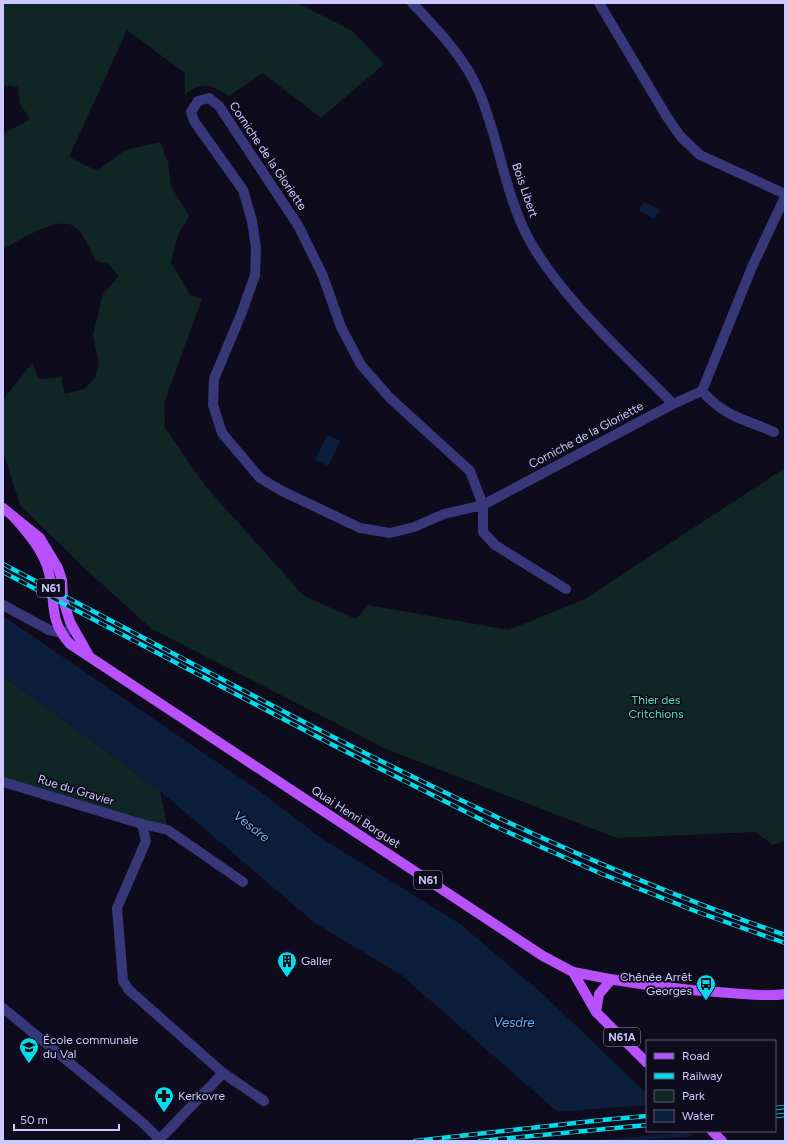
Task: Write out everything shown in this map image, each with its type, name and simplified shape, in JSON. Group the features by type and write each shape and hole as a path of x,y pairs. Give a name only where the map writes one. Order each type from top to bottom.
{"main road":[{"name":"N61","path":"3,508 40,538 58,568 62,580 63,599 70,622 89,656"},
{"name":"N61","path":"13,516 35,543 49,571 55,620 61,633 70,644 89,656"},
{"name":"Quai Henri Borguet","path":"89,656 543,956 573,972"},
{"name":"N61","path":"573,972 611,980 694,991 756,995 785,994"},
{"name":"N61a","path":"573,972 596,1012"},
{"name":"N61a","path":"596,1012 599,994 611,980"},
{"name":"N61A","path":"596,1012 646,1062"},
{"path":"713,1132 722,1141"}],"street":[{"name":"Bois Libert","path":"412,3 460,57 480,94 515,210 531,243 555,277 582,310 673,404"},
{"path":"599,3 667,117 681,137 700,155 785,195 752,268 702,391 714,405 737,418 774,432"},
{"name":"Corniche de la Gloriette","path":"566,589 495,545 483,532 483,505 470,471 390,398 361,365 341,327 323,276 299,226 219,106 209,98 198,100 191,112 194,121 243,190 252,221 256,248 255,275 242,312 214,379 213,405 222,433 260,478 282,491 360,528 390,533 414,527 444,514 483,505 673,404 702,391"},
{"path":"3,605 49,630 61,633 74,629"},
{"name":"Rue du Gravier","path":"3,782 142,824 168,830 243,882"},
{"path":"142,824 146,841 118,908 123,981 135,995 223,1073 264,1101"},
{"path":"3,1008 143,1124 160,1140 223,1073"}],"green space":[{"name":"Thier des Critchions","path":"3,3 297,3 351,30 384,64 321,118 263,73 229,96 217,89 207,86 197,87 185,94 185,73 127,30 69,157 97,171 125,150 160,142 168,162 171,186 189,216 178,235 171,262 190,295 202,299 164,403 165,428 207,488 304,596 356,619 368,605 509,630 585,599 785,468 785,840 773,845 755,832 617,838 386,749 152,629 82,566 20,505 3,451 3,400 32,363 39,379 61,377 65,394 84,389 95,378 99,364 93,335 103,294 119,276 109,264 96,261 81,233 75,227 68,224 49,226 3,249 3,134 30,119 20,104 18,87 3,85"},
{"path":"3,678 12,682 160,791 168,830 3,784"}],"water":[{"path":"644,202 660,210 654,219 639,210"},
{"path":"327,435 340,441 328,466 315,460"},
{"name":"Vesdre","path":"3,616 265,795 318,836 460,924 545,996 646,1093 646,1132 686,1132 696,1141 591,1141 400,974 315,923 160,791 12,682 3,678"}],"pier":[{"path":"646,1105 646,1132 690,1132 588,1141 554,1112"},
{"path":"693,1136 698,1141 629,1141"}],"railway":[{"path":"3,564 291,715 387,764 485,811 583,856 683,898 785,935"},
{"path":"3,572 331,744 494,826 602,874 695,911 785,943"},
{"path":"776,1108 785,1107"},
{"path":"776,1116 785,1115"},
{"path":"415,1141 646,1116"},
{"path":"480,1141 646,1125"}],"place":[{"name":"Galler","path":"287,978"},
{"name":"Chênée Arrêt Georges","path":"706,1001"},
{"name":"École communale du Val","path":"29,1064"},
{"name":"Kerkovre","path":"164,1113"}]}
